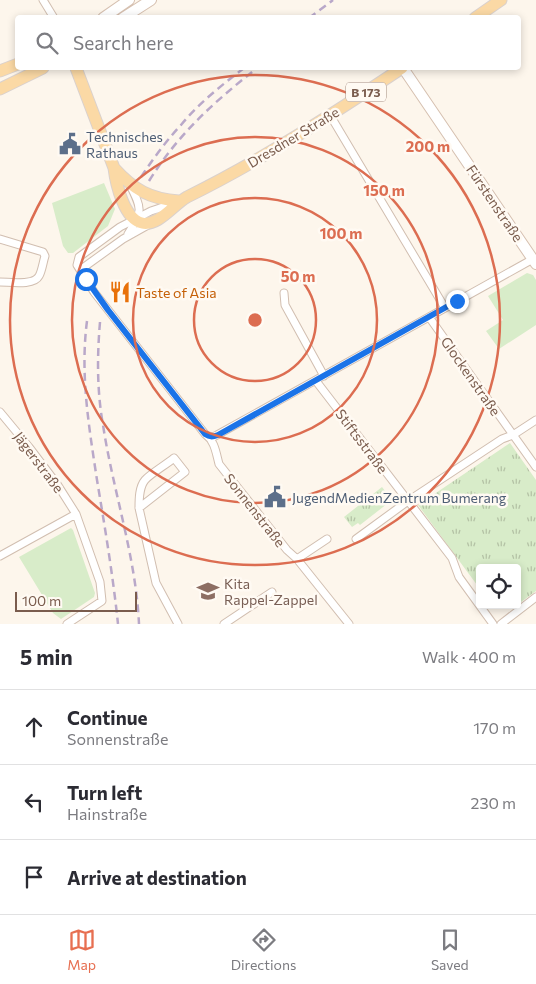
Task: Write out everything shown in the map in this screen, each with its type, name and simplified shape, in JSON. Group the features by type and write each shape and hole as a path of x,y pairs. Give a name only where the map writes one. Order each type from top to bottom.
{"main road":[{"path":"479,15 501,0"},
{"path":"0,71 15,65"},
{"path":"0,89 39,70"},
{"path":"77,70 114,168 122,200 130,214 137,219"},
{"name":"Dresdner Straße","path":"137,219 144,224 155,221 180,201 259,158 399,70"},
{"path":"114,168 129,183 154,197 180,201"}],"street":[{"path":"43,0 52,15"},
{"path":"107,15 129,0"},
{"path":"128,15 151,0"},
{"name":"Fürstenstraße","path":"403,70 535,260"},
{"path":"330,115 445,308"},
{"path":"126,236 137,219 140,208 139,202 129,183"},
{"name":"Dresdner Straße","path":"80,270 77,265 80,257 120,227 156,209 180,201"},
{"path":"80,270 126,236 155,221"},
{"path":"0,239 43,252 45,256 38,278 34,281 26,283 0,282"},
{"path":"209,436 218,435 535,260"},
{"name":"Sonnenstraße","path":"80,270 94,292 205,434 209,436 215,447 219,464 286,550 297,559 349,624"},
{"path":"284,293 285,305 324,376"},
{"name":"Glockenstraße","path":"429,317 536,467"},
{"name":"Stiftsstraße","path":"316,381 452,558 458,577 493,624"},
{"name":"Jägerstraße","path":"0,412 56,484 76,514 100,582 102,601 67,624"},
{"path":"356,539 408,501 502,439 513,435 536,420"},
{"path":"139,508 185,472 174,458 144,481 139,508 156,583 178,624"},
{"path":"0,556 76,514"},
{"path":"297,559 327,539"},
{"path":"224,624 272,592"},
{"path":"501,624 536,597"}],"green space":[{"path":"104,183 115,209 108,226 73,253 68,253 63,246 52,203"},
{"path":"527,273 533,275 536,280 536,325 499,349 486,331 503,320 488,296"},
{"path":"510,443 536,480 536,591 521,602 521,564 476,564 476,584 418,505"},
{"path":"382,487 392,500 360,525 358,523 352,527 344,517"},
{"path":"71,528 95,593 94,597 61,619 53,613 19,557"}],"railway":[{"path":"313,15 333,0"},
{"path":"141,177 165,144 195,109 242,70"},
{"path":"149,181 185,133 255,70"},
{"path":"87,321 84,361 88,421 118,624"},
{"path":"100,322 98,374 101,412 107,450 134,574 139,624"}],"place":[{"name":"Technisches Rathaus","path":"70,144"},
{"name":"Taste of Asia","path":"120,292"},
{"name":"JugendMedienZentrum Bumerang","path":"275,497"},
{"name":"Kita Rappel-Zappel","path":"208,591"}],"route":[{"path":"86,279 94,292 205,434 213,437 457,301"}]}
